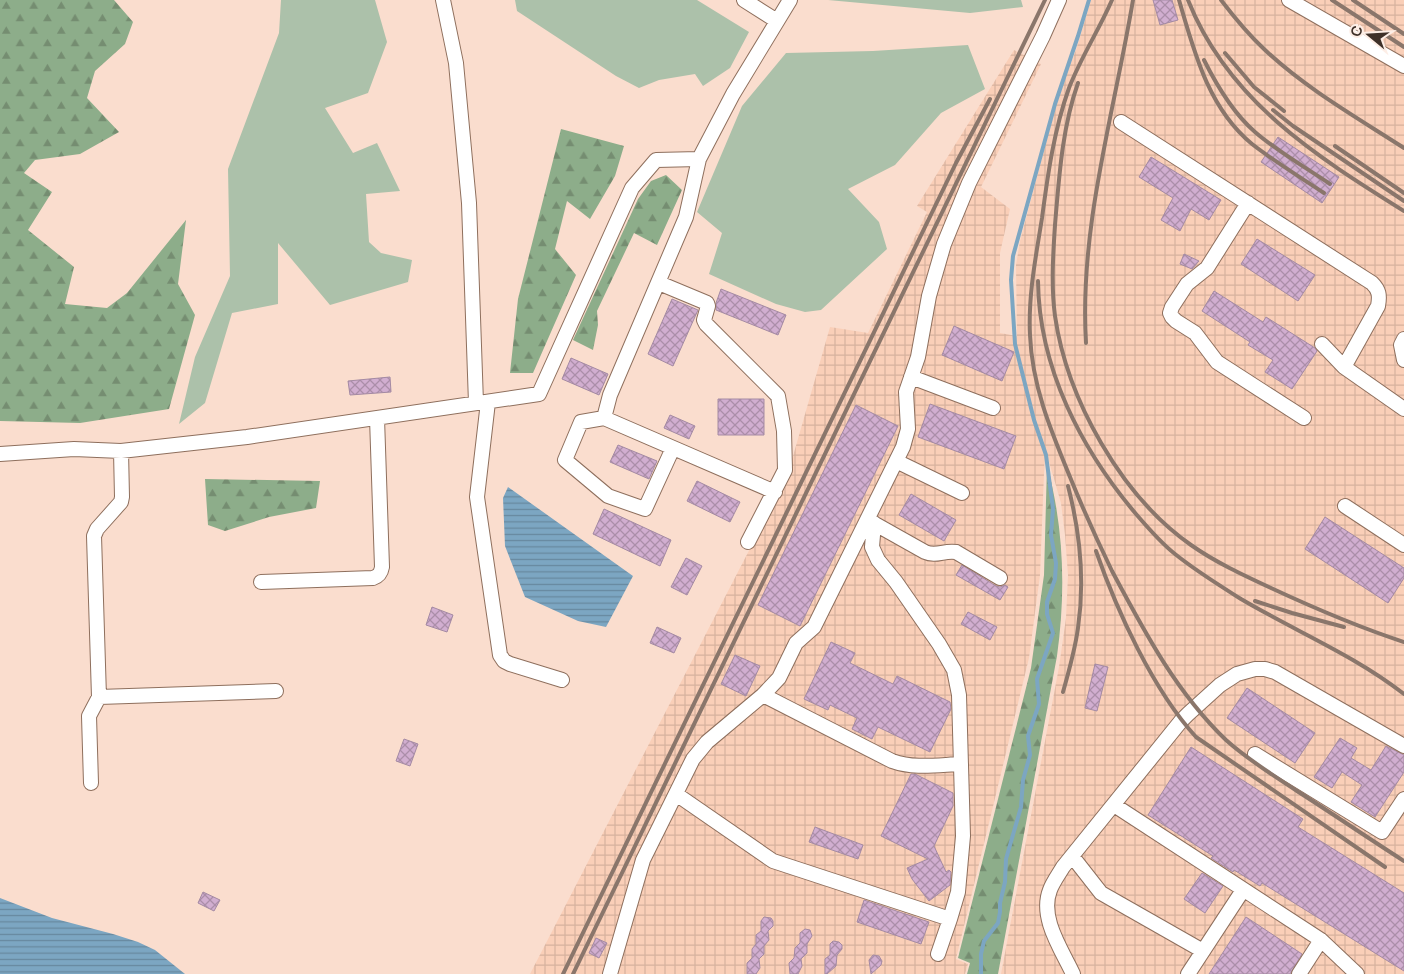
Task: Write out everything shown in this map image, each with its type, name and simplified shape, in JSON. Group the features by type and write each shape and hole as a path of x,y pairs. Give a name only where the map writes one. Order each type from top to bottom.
{"street":[{"path":"443,0 456,63 470,203 482,403 477,497 500,655 504,661 510,664 562,680"},
{"path":"744,0 777,21"},
{"path":"604,418 610,395 686,217 698,159 733,94 790,0"},
{"path":"610,974 643,860 693,759 707,742 763,695 779,678 796,643 818,621 871,521 906,438 908,429 906,392 918,357 929,296 944,244 969,183 1044,36 1059,0"},
{"path":"1290,0 1404,66"},
{"path":"1121,122 1372,282 1378,289 1380,296 1378,306 1344,367"},
{"path":"0,454 74,449 121,451 247,437 539,394 632,188 656,160 698,159"},
{"path":"1248,203 1207,268 1187,284 1170,313 1176,321 1195,333 1217,362 1304,418"},
{"path":"659,283 707,303 708,306 704,320 706,324 778,396 784,431 785,470 748,542"},
{"path":"1404,339 1401,345 1404,360"},
{"path":"1322,344 1344,367 1404,409"},
{"path":"910,377 993,408"},
{"path":"261,582 374,578 381,572 377,418"},
{"path":"673,448 645,509 608,496 565,460 581,422 604,418 673,448 774,492"},
{"path":"91,783 89,716 99,697 94,536 97,529 121,502 123,490 121,451"},
{"path":"896,461 962,493"},
{"path":"1345,506 1404,545"},
{"path":"871,521 930,554 956,552 1000,578"},
{"path":"871,521 872,547 878,560 896,582 939,644 954,670 959,695 963,836 958,892 938,954"},
{"path":"1073,974 1052,930 1047,912 1049,892 1072,856 1181,721 1229,678 1245,671 1264,669 1275,672 1404,746"},
{"path":"99,697 276,691"},
{"path":"763,695 892,761 916,766 961,764"},
{"path":"1255,754 1382,832 1404,799"},
{"path":"676,794 773,860 950,919"},
{"path":"1114,805 1321,940 1357,974"},
{"path":"1072,856 1101,893 1203,951"},
{"path":"1188,974 1243,890"},
{"path":"1299,974 1321,940"}],"shaded area":[{"path":"1091,0 1404,0 1404,974 1001,974 1059,667 1066,618 1068,575 1065,535 1061,503 1045,448 1040,575 1029,658 956,959 968,964 965,974 530,974 787,477 830,327 868,333 927,212 917,206 1014,50 1041,64 981,187 1010,209 1000,253 1000,333 1017,336 1016,265 1020,241 1060,90 1076,50"}],"green space":[{"path":"0,0 114,0 133,22 125,44 95,71 87,98 119,132 80,154 35,160 24,173 52,192 28,230 74,267 65,304 107,308 127,293 186,220 178,284 195,315 169,409 80,423 0,421"},
{"path":"281,0 375,0 387,42 368,93 325,108 353,153 377,143 400,191 366,194 369,242 381,253 412,260 408,282 330,305 278,243 278,304 232,313 205,403 179,424 195,357 230,276 228,169 279,33"},
{"path":"515,0 697,0 749,32 730,68 703,86 695,74 659,80 639,88 616,76 517,11"},
{"path":"828,0 1021,0 1023,7 970,13"},
{"path":"968,45 985,89 941,113 895,165 848,189 879,222 887,249 821,310 805,312 776,304 709,274 722,233 697,212 742,106 786,53 873,51"},
{"path":"561,129 624,146 615,176 590,219 567,201 555,249 576,275 533,373 510,373 518,299"},
{"path":"666,175 682,190 657,245 634,233 597,311 598,325 593,350 573,340 638,199 651,181"},
{"path":"1047,465 1057,512 1062,560 1062,608 1057,656 998,974 967,974 970,963 958,958 1031,668 1044,575"},
{"path":"205,479 320,481 316,508 269,517 225,531 208,525"}],"water":[{"path":"508,487 633,576 606,627 578,621 525,597 505,546 503,498"},
{"path":"0,898 52,918 138,942 155,950 185,974 0,974"}],"building":[{"path":"1153,0 1172,0 1178,20 1160,25"},
{"path":"1278,137 1339,177 1322,203 1261,162"},
{"path":"1151,157 1221,200 1209,220 1191,209 1180,231 1161,220 1173,198 1139,177"},
{"path":"1257,239 1315,275 1298,301 1241,264"},
{"path":"1184,254 1199,261 1192,269 1180,264"},
{"path":"721,289 786,315 778,335 716,310 716,303"},
{"path":"1214,291 1263,322 1266,317 1315,348 1317,351 1292,389 1265,372 1273,360 1248,345 1250,342 1202,311"},
{"path":"672,299 698,310 673,366 648,354"},
{"path":"954,326 1014,352 1002,381 942,355"},
{"path":"571,358 608,374 599,395 562,379"},
{"path":"390,377 391,392 350,395 348,381"},
{"path":"718,399 764,399 764,435 718,435"},
{"path":"930,404 1016,436 1004,469 918,437"},
{"path":"856,405 898,426 800,626 758,605"},
{"path":"670,415 695,426 689,439 664,428"},
{"path":"618,445 657,461 649,479 610,462"},
{"path":"697,481 740,502 730,522 687,501"},
{"path":"911,494 956,520 944,541 899,515"},
{"path":"604,509 671,540 660,566 593,534"},
{"path":"1325,517 1404,568 1404,578 1388,603 1305,549"},
{"path":"686,558 702,566 687,595 671,587"},
{"path":"962,565 996,586 1005,585 1008,587 1000,600 956,575"},
{"path":"432,607 453,615 447,632 426,625"},
{"path":"968,612 997,627 990,640 961,624"},
{"path":"657,627 681,638 674,653 650,643"},
{"path":"831,642 855,653 850,663 893,684 897,676 950,702 951,709 930,752 878,727 872,739 852,729 857,718 830,705 828,710 804,699"},
{"path":"735,655 760,666 746,696 721,684"},
{"path":"1095,664 1108,667 1097,711 1085,708"},
{"path":"1247,688 1315,733 1295,763 1227,718"},
{"path":"1340,738 1357,748 1351,758 1371,770 1386,746 1404,755 1404,772 1375,817 1351,802 1362,785 1342,772 1332,788 1314,777"},
{"path":"404,739 418,744 410,766 396,761"},
{"path":"1191,747 1303,819 1298,827 1404,893 1404,971 1262,883 1260,886 1234,870 1233,872 1211,858 1213,856 1148,815"},
{"path":"911,774 915,774 953,793 953,806 934,846 946,872 949,870 951,872 950,885 929,901 912,879 907,868 928,859 881,836"},
{"path":"815,827 863,845 858,859 809,842"},
{"path":"1202,873 1223,886 1205,913 1184,899"},
{"path":"203,892 220,900 214,911 198,903"},
{"path":"864,900 929,922 921,944 857,922"},
{"path":"764,917 771,918 773,921 773,926 768,931 769,940 764,946 764,954 759,959 760,968 756,974 747,974 747,963 752,958 752,949 756,944 756,935 761,931 761,921"},
{"path":"1246,917 1302,954 1290,974 1209,974"},
{"path":"805,929 810,930 812,936 807,944 807,953 801,959 802,966 798,974 790,974 789,963 794,958 795,948 800,943 800,933"},
{"path":"596,938 607,943 599,958 589,953"},
{"path":"833,941 839,942 842,945 842,949 837,955 836,966 825,974 825,959 830,955 830,944"},
{"path":"873,955 879,956 882,961 881,965 871,974 869,960"}],"waterway":[{"path":"981,974 981,954 984,941 998,923 1005,882 1006,859 1021,807 1023,780 1030,755 1028,736 1039,704 1037,679 1053,633 1047,614 1047,602 1055,579 1056,563 1051,535 1053,509 1046,455 1034,420 1015,344 1011,280 1013,256 1055,104 1089,0"}],"railway":[{"path":"573,974 1045,0"},
{"path":"1112,0 1069,88 1052,152 1030,305 1030,335 1034,372 1044,408 1080,501 1112,571 1162,660 1192,702 1226,740 1243,754 1404,861"},
{"path":"1086,343 1085,300 1093,214 1133,0"},
{"path":"1179,0 1197,58 1205,78 1224,113 1237,130 1252,144 1324,193"},
{"path":"1188,0 1205,36 1226,68 1251,97 1278,123 1308,147 1404,211"},
{"path":"1221,0 1252,37 1296,77 1331,102 1404,148"},
{"path":"1332,0 1404,47"},
{"path":"1353,0 1404,34"},
{"path":"1225,53 1254,87 1284,111"},
{"path":"1204,60 1226,99 1247,125 1273,146 1330,184"},
{"path":"1078,83 1068,118 1060,171 1055,225 1053,293 1061,348 1071,380 1101,443 1120,473 1142,500 1166,524 1200,551 1219,563 1303,603 1353,624 1404,642"},
{"path":"563,974 956,163 990,99"},
{"path":"1273,110 1293,126 1404,201"},
{"path":"1335,146 1404,193"},
{"path":"1038,281 1040,313 1046,345 1055,376 1067,406 1081,435 1098,462 1116,489 1145,525 1170,550 1208,578 1261,611 1365,667 1404,694"},
{"path":"1063,692 1077,636 1081,592 1080,556 1076,521 1068,486"},
{"path":"1096,551 1114,599 1138,649 1165,697 1196,737 1385,867"},
{"path":"1255,601 1344,627"}]}
